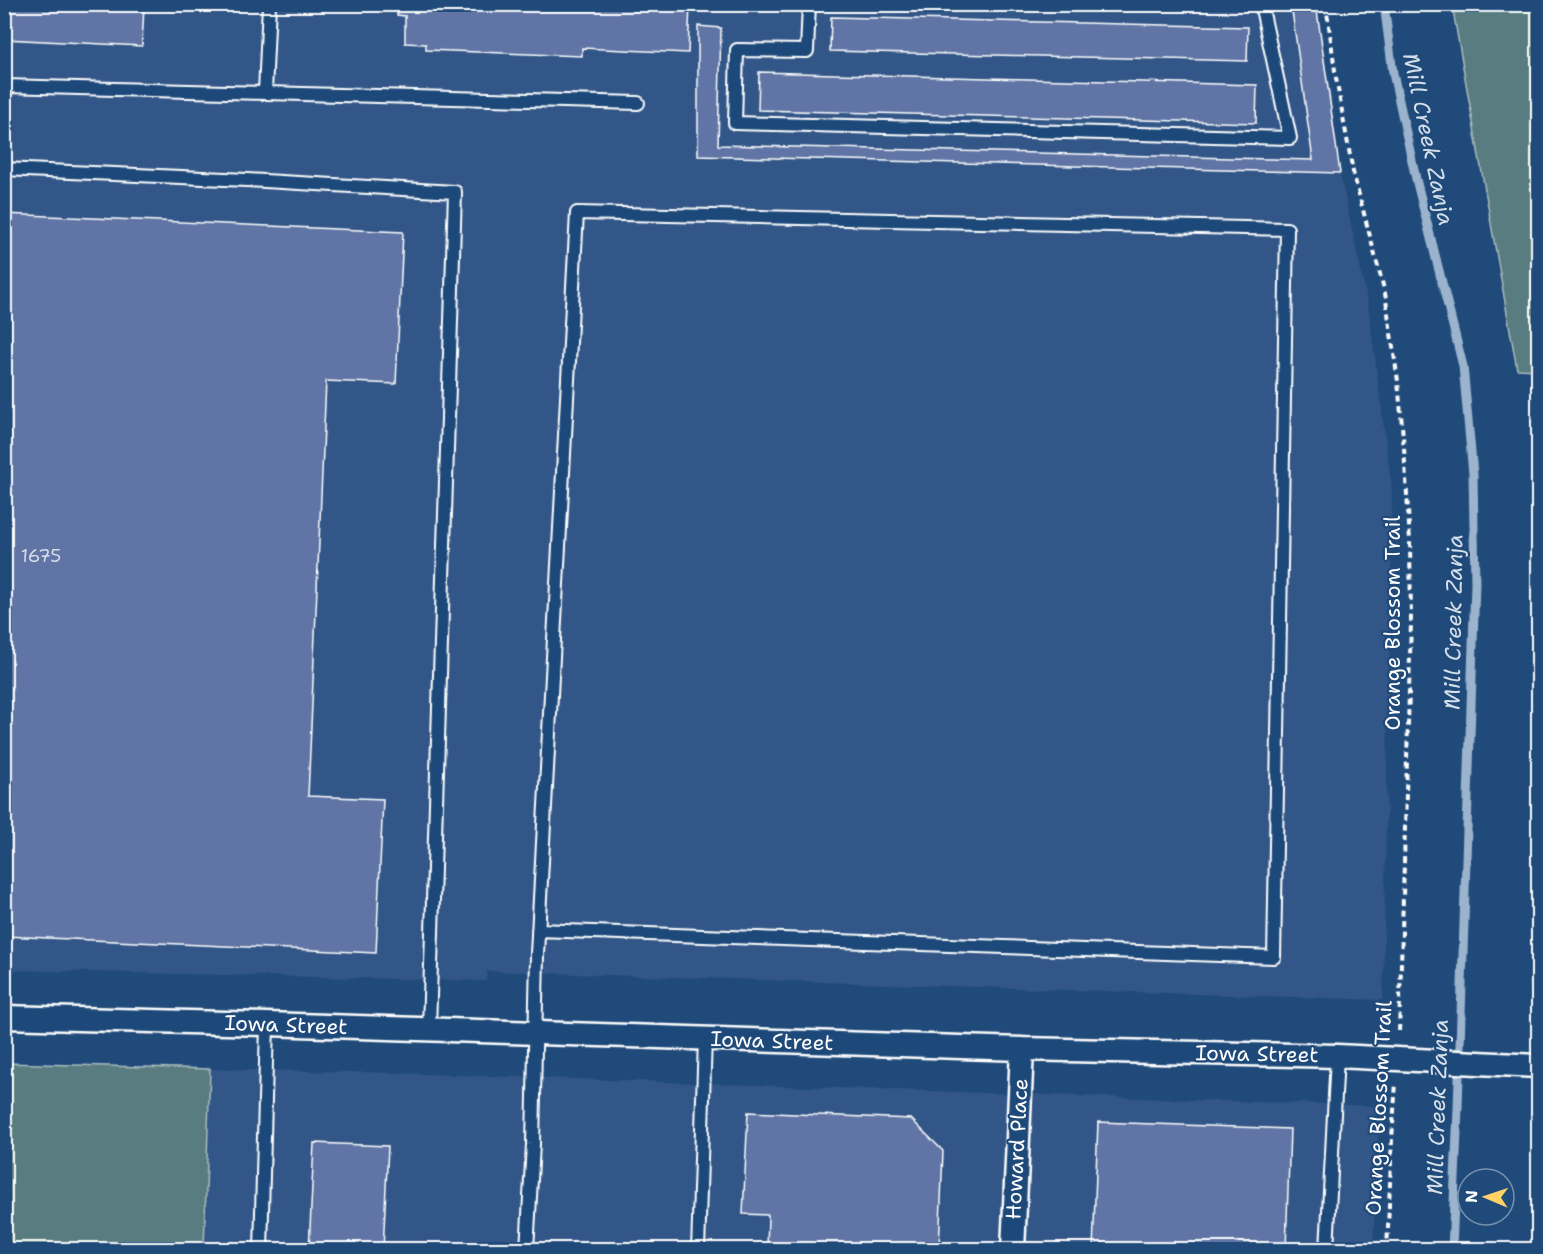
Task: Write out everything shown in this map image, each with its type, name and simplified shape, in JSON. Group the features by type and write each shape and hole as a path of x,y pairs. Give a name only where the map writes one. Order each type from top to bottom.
{"street":[{"name":"Iowa Street","path":"4,1017 1022,1049 1337,1056 1533,1066"},
{"name":"Howard Place","path":"1013,1250 1022,1049"}],"lane":[{"path":"265,92 269,4"},
{"path":"809,4 807,51 737,50 735,123 1290,138 1261,4"},
{"path":"4,86 638,103"},
{"path":"4,168 455,192 429,1029"},
{"path":"527,1250 533,1144 538,930 577,213 1287,229 1274,957 538,930"},
{"path":"261,1250 267,1024"},
{"path":"698,1250 705,1039"},
{"path":"1327,1250 1337,1056"}],"path":[{"name":"Orange Blossom Trail","path":"1326,4 1336,78 1353,172 1385,293 1398,381 1410,541 1411,622 1398,1060 1392,1139 1388,1250"}],"shaded area":[{"path":"5,5 1318,5 1340,173 1368,304 1392,490 1383,1000 487,971 486,981 5,970"},
{"path":"210,1069 395,1073 1379,1106 1373,1249 204,1250"}],"green space":[{"path":"1452,5 1538,5 1538,370 1517,369"},
{"path":"5,1063 210,1069 204,1249 5,1249"}],"building":[{"path":"4,4 211,4 211,8 144,6 142,46 4,39"},
{"path":"397,4 690,4 688,53 582,48 582,56 426,50 426,44 405,43 405,16 397,15"},
{"path":"1291,4 1316,4 1340,173 698,156 698,26 721,28 718,145 1313,160"},
{"path":"831,17 1248,27 1247,61 830,51"},
{"path":"759,72 1257,85 1256,123 758,110"},
{"path":"4,214 403,232 396,384 326,381 308,796 383,799 376,953 4,936"},
{"path":"748,1112 911,1119 943,1151 939,1250 767,1250 768,1215 743,1214"},
{"path":"1098,1122 1290,1129 1286,1250 1093,1250"},
{"path":"314,1143 388,1146 383,1250 309,1250"}],"waterway":[{"name":"Mill Creek Zanja","path":"1384,4 1393,73 1416,179 1463,366 1473,474 1475,583 1452,1250"}]}
